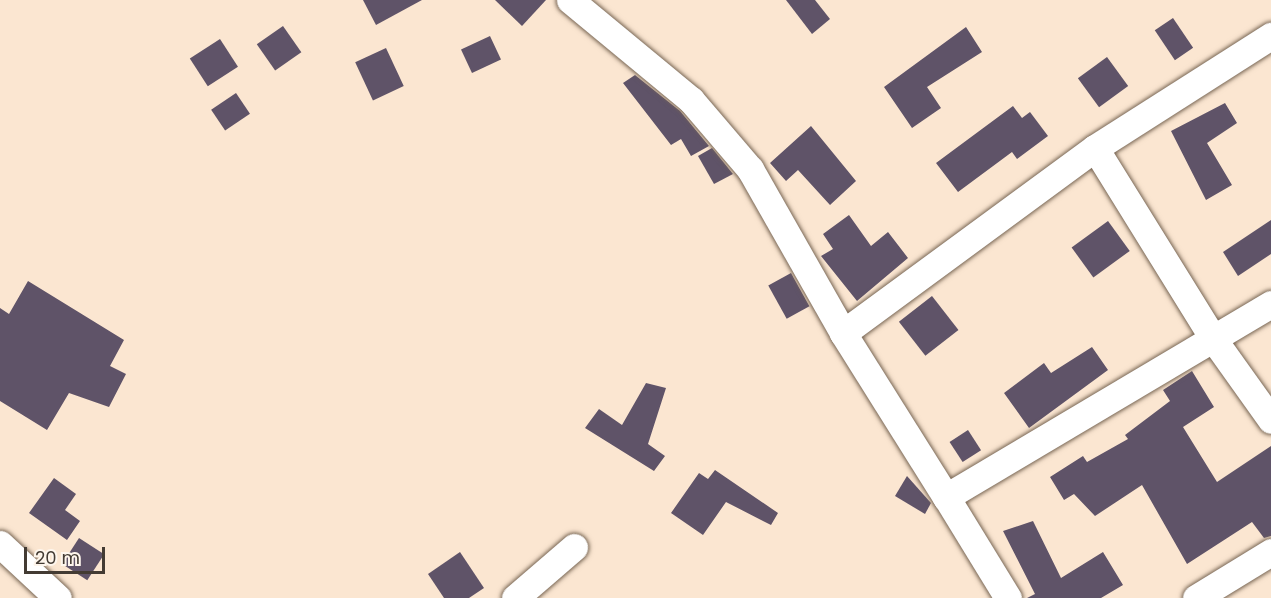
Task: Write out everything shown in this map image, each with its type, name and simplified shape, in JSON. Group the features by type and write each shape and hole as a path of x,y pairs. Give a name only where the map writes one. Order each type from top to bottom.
{"street":[{"path":"570,0 691,100 750,169 843,333 1008,598"},
{"path":"843,333 1095,148 1271,36"},
{"path":"1095,148 1214,340 1271,420"},
{"path":"946,497 1214,340 1271,304"},
{"path":"0,544 47,594"},
{"path":"515,598 574,547"},
{"path":"1196,598 1271,552"}],"building":[{"path":"363,0 422,0 376,25"},
{"path":"495,0 546,0 522,26"},
{"path":"786,0 815,0 830,19 812,34"},
{"path":"1173,18 1193,48 1175,60 1155,30"},
{"path":"283,26 301,52 275,71 257,44"},
{"path":"966,27 982,52 927,87 941,108 912,128 884,87"},
{"path":"490,36 501,60 472,73 461,50"},
{"path":"220,39 238,67 208,86 190,59"},
{"path":"386,48 404,86 373,100 355,62"},
{"path":"1107,57 1128,86 1099,107 1078,78"},
{"path":"635,75 680,111 709,146 691,156 681,139 671,145 623,83"},
{"path":"236,93 250,114 225,131 211,110"},
{"path":"1225,103 1237,123 1207,143 1232,185 1206,200 1171,131"},
{"path":"1013,106 1022,118 1030,112 1048,136 1017,159 1012,152 958,192 936,163"},
{"path":"811,126 856,181 830,205 798,170 786,181 770,163"},
{"path":"712,148 733,174 714,184 698,156"},
{"path":"849,215 871,246 888,232 908,258 857,301 821,256 833,249 823,234"},
{"path":"1271,220 1271,254 1238,276 1223,252"},
{"path":"1108,221 1130,251 1093,277 1072,247"},
{"path":"791,273 809,306 787,319 768,286"},
{"path":"28,281 124,340 110,366 126,374 109,407 69,393 47,430 0,401 0,308 9,314"},
{"path":"932,296 958,330 925,356 899,322"},
{"path":"1092,347 1108,370 1029,428 1004,393 1044,363 1051,373"},
{"path":"1192,371 1214,407 1183,427 1217,482 1271,446 1271,536 1264,538 1252,522 1187,564 1142,485 1095,516 1074,494 1064,500 1050,477 1083,456 1087,462 1128,439 1125,435 1170,401 1163,390"},
{"path":"646,383 666,388 648,444 665,456 654,471 585,428 599,409 622,425"},
{"path":"968,430 981,450 963,462 950,442"},
{"path":"715,470 778,513 771,525 726,502 703,535 671,513 699,473 708,479"},
{"path":"907,476 931,503 925,514 895,496"},
{"path":"54,478 76,494 65,510 80,521 67,540 29,513"},
{"path":"1033,521 1061,578 1103,552 1123,585 1101,598 1027,598 1035,594 1003,531"},
{"path":"79,538 104,554 87,580 62,564"},
{"path":"460,552 484,588 469,598 444,598 428,574"}]}
